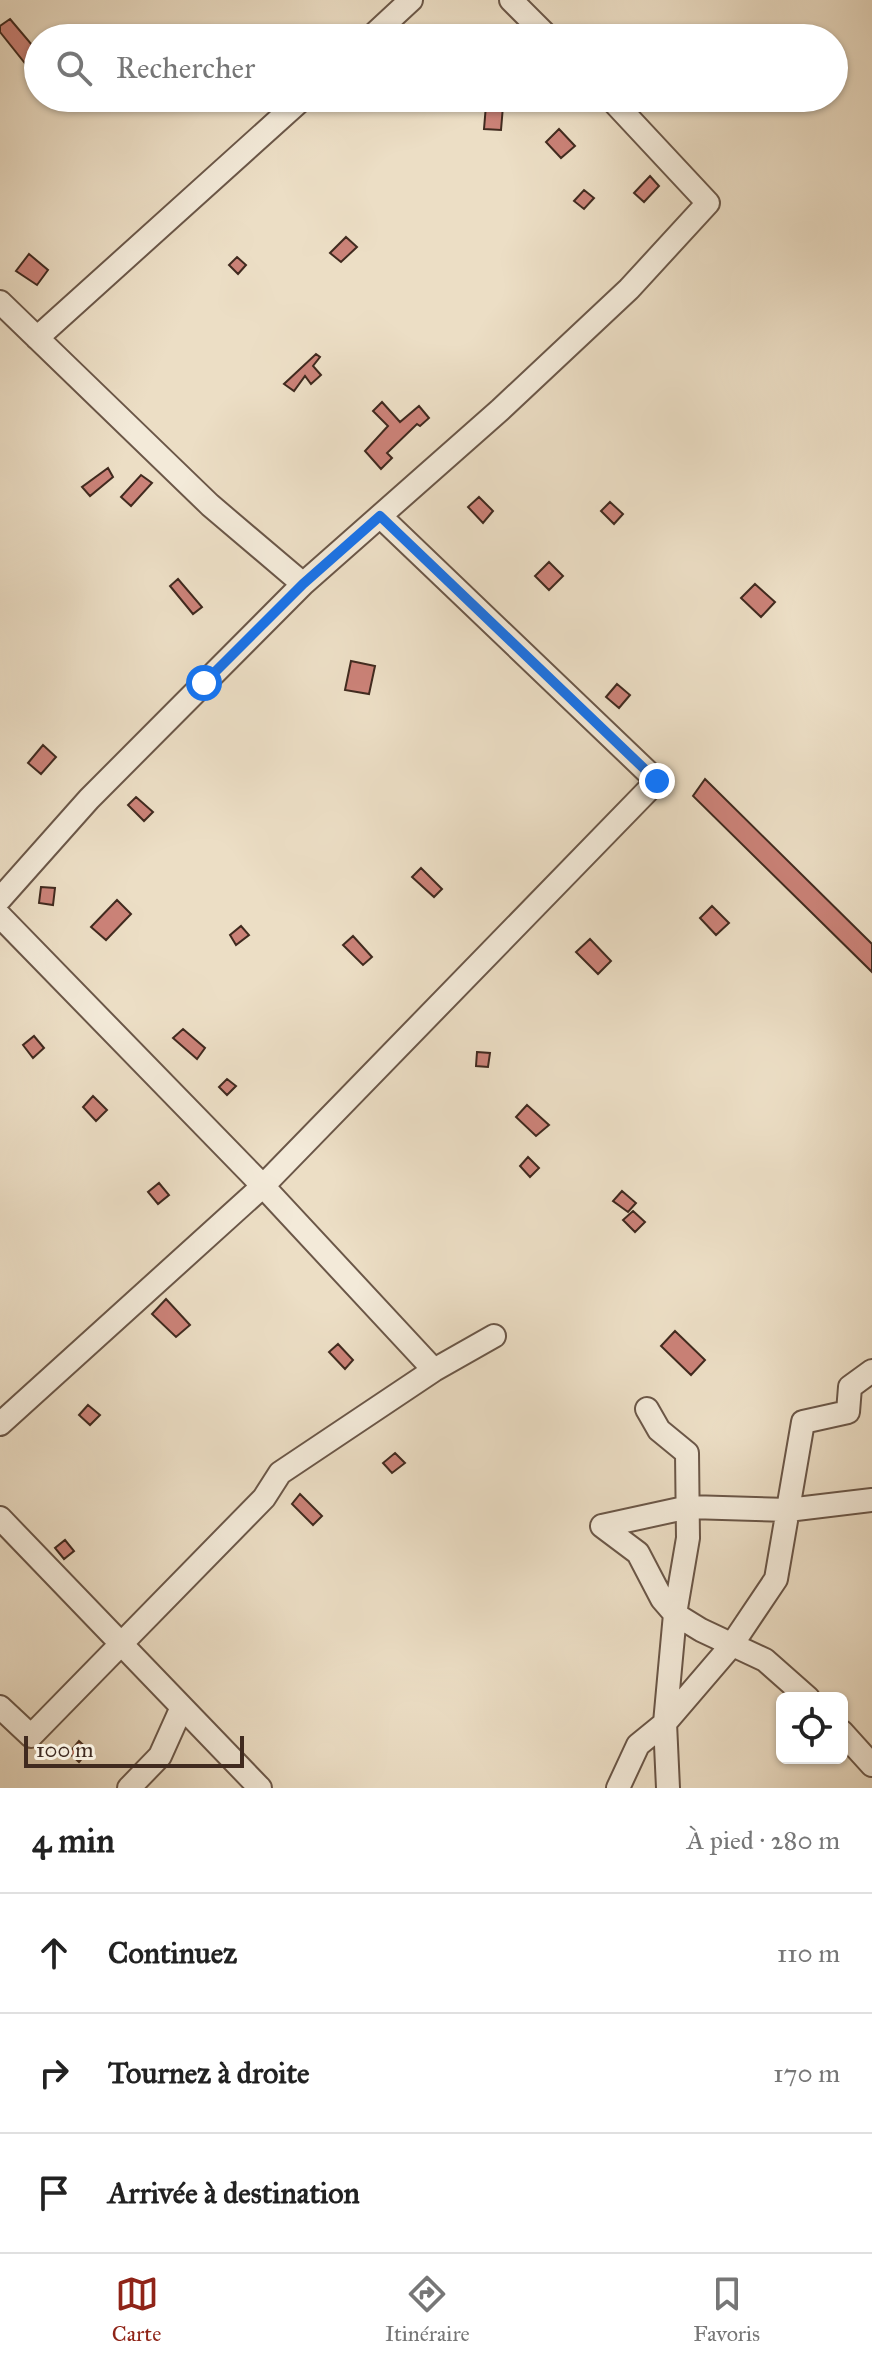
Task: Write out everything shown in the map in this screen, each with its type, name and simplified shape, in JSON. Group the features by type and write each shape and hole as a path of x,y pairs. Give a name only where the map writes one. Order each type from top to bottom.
{"street":[{"path":"385,24 411,0"},
{"path":"511,0 535,24"},
{"path":"37,338 287,112"},
{"path":"0,899 89,799 303,584 629,289 708,203 623,112"},
{"path":"0,302 210,505 303,584"},
{"path":"0,1424 263,1186 657,781 380,516"},
{"path":"0,916 263,1186 434,1370"},
{"path":"0,1707 31,1736 264,1498 280,1473 434,1370 494,1336"},
{"path":"618,1788 638,1745 665,1723 731,1646 776,1579 803,1422 848,1412 850,1387 872,1371"},
{"path":"647,1409 659,1430 687,1453 688,1538 675,1614 665,1723 668,1788"},
{"path":"801,1692 765,1660 731,1646 675,1614 662,1599 638,1553 602,1526 689,1507 788,1510 872,1500"},
{"path":"0,1518 260,1788"},
{"path":"129,1788 160,1756 182,1707"},
{"path":"848,1739 872,1765"}],"building":[{"path":"10,19 24,36 24,62 0,32 0,26"},
{"path":"485,112 502,112 501,130 484,129"},
{"path":"559,129 575,146 561,158 546,142"},
{"path":"650,176 659,186 644,202 634,193"},
{"path":"584,190 594,198 584,209 574,201"},
{"path":"346,237 357,247 341,262 330,253"},
{"path":"29,254 48,270 37,285 16,271"},
{"path":"237,257 246,265 238,274 229,265"},
{"path":"316,354 320,357 313,366 321,375 311,384 305,376 294,391 284,384"},
{"path":"382,402 400,422 419,406 429,418 420,426 417,424 387,453 392,458 381,469 365,451 388,426 373,411"},
{"path":"108,468 113,477 90,496 82,487"},
{"path":"141,475 152,483 131,506 121,497"},
{"path":"479,497 493,511 483,523 468,507"},
{"path":"610,502 623,514 614,524 601,511"},
{"path":"549,562 563,576 549,590 535,576"},
{"path":"178,579 202,607 193,614 170,586"},
{"path":"755,584 775,602 761,617 741,598"},
{"path":"351,661 375,666 369,694 345,690"},
{"path":"617,684 630,695 619,708 606,697"},
{"path":"43,745 56,757 41,774 28,763"},
{"path":"705,779 872,944 872,972 693,796"},
{"path":"136,797 153,812 144,821 128,805"},
{"path":"421,868 442,889 434,897 412,877"},
{"path":"41,887 55,888 53,905 39,903"},
{"path":"117,900 131,914 106,940 91,927"},
{"path":"712,906 729,923 716,935 700,918"},
{"path":"241,926 249,935 236,945 230,935"},
{"path":"353,936 372,957 363,965 343,945"},
{"path":"590,939 611,961 598,974 576,952"},
{"path":"183,1029 205,1048 197,1059 173,1038"},
{"path":"34,1036 44,1048 33,1058 23,1045"},
{"path":"477,1052 490,1053 488,1067 476,1066"},
{"path":"227,1079 236,1086 227,1095 219,1087"},
{"path":"93,1096 107,1110 96,1121 83,1107"},
{"path":"527,1105 549,1125 536,1136 516,1117"},
{"path":"528,1157 539,1168 530,1177 520,1166"},
{"path":"159,1183 169,1195 158,1204 148,1192"},
{"path":"622,1191 636,1203 628,1212 613,1201"},
{"path":"633,1211 645,1222 635,1232 623,1220"},
{"path":"166,1299 190,1325 176,1337 152,1314"},
{"path":"675,1331 705,1360 691,1375 661,1346"},
{"path":"338,1344 353,1360 345,1369 329,1352"},
{"path":"88,1405 100,1415 90,1425 79,1415"},
{"path":"395,1453 405,1463 392,1473 383,1463"},
{"path":"300,1494 322,1516 313,1525 292,1504"},
{"path":"65,1540 74,1551 64,1559 55,1548"},
{"path":"79,1741 89,1750 79,1762 69,1753"}],"route":[{"path":"204,683 303,584 380,516 657,781"}]}
